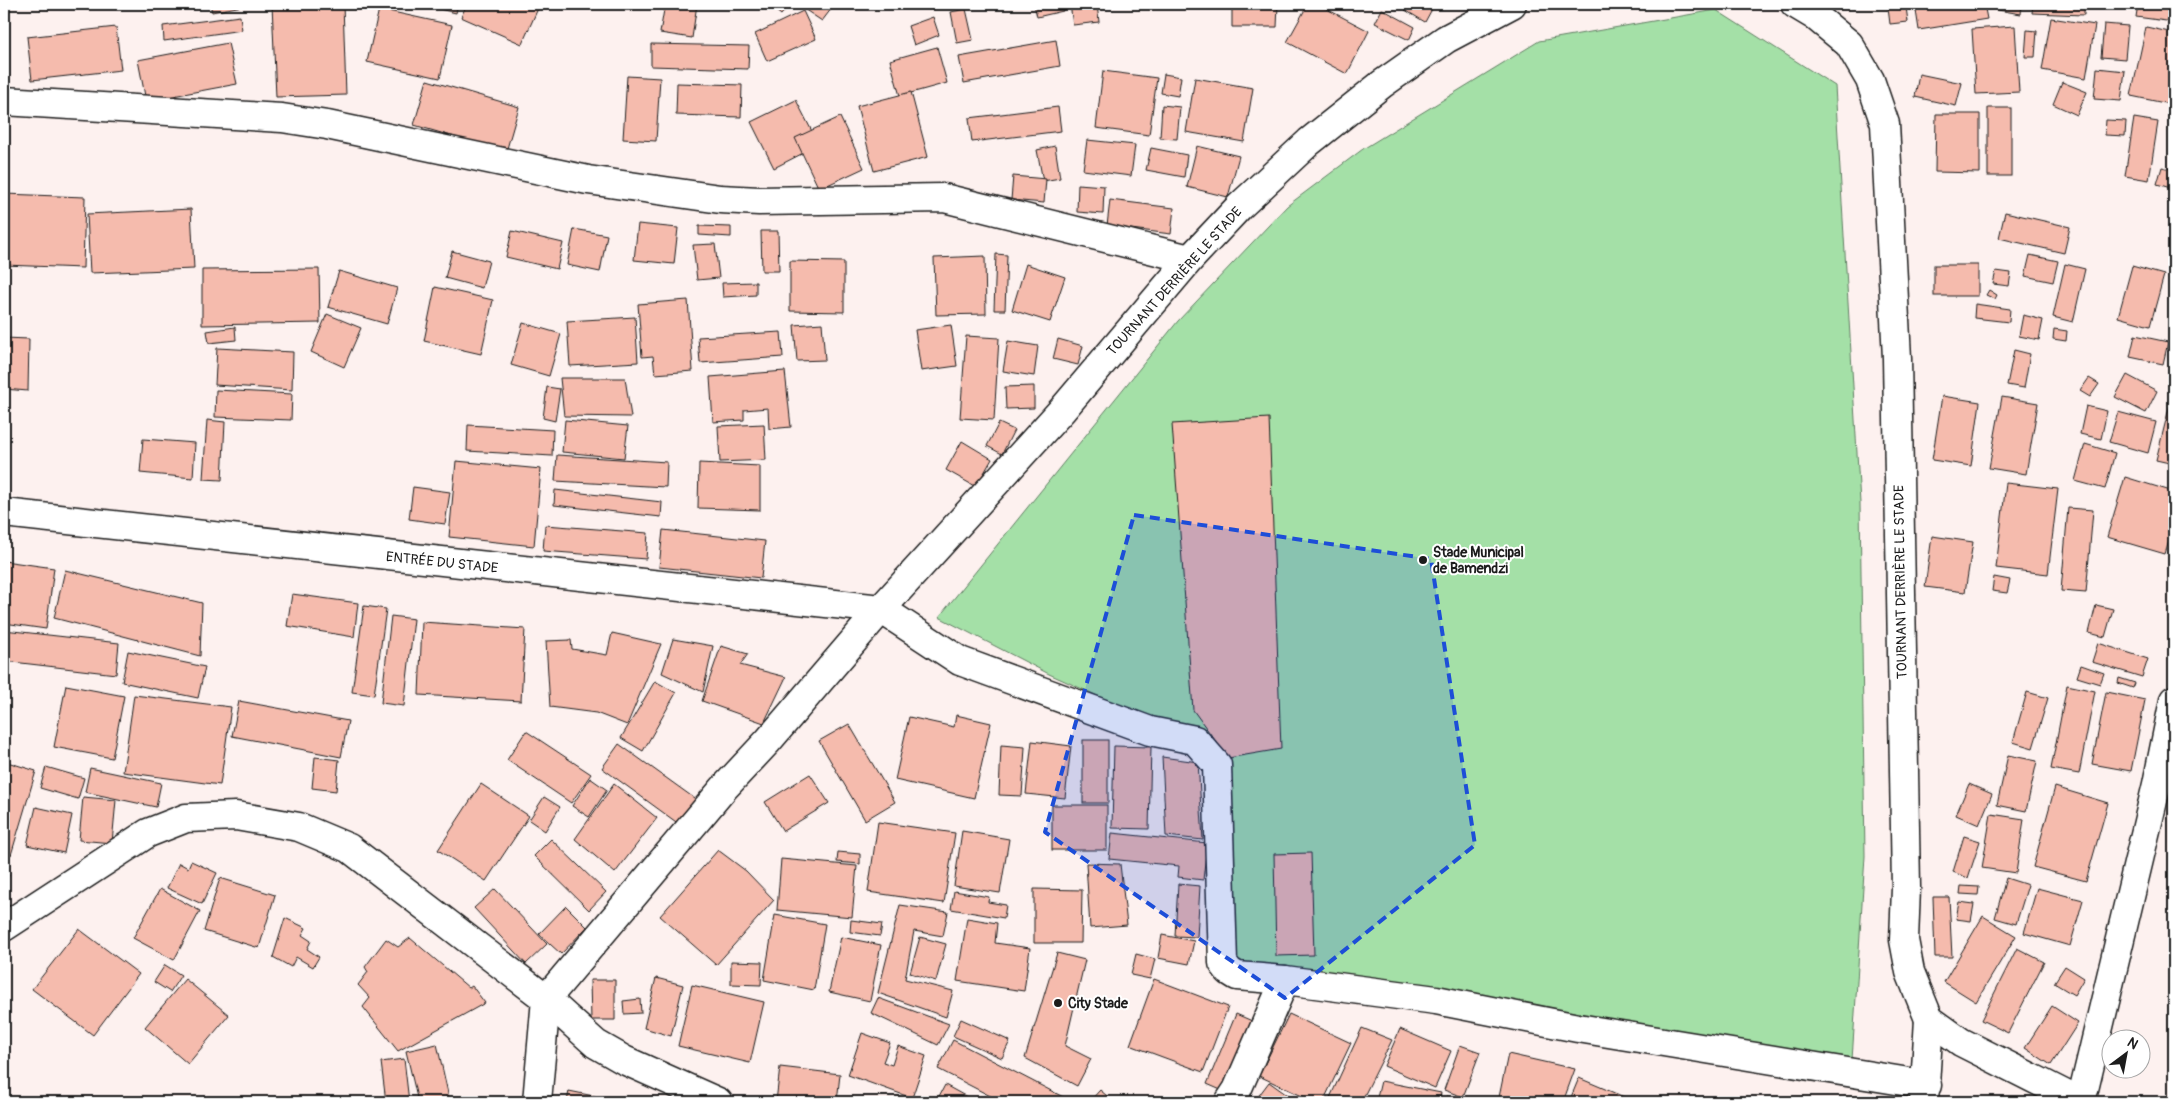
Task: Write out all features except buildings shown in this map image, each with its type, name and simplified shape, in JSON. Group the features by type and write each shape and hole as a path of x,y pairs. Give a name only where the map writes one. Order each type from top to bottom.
{"street":[{"name":"TOURNANT DERRIÈRE LE STADE","path":"546,999 724,788 768,741 881,609 1063,409 1190,259 1239,207 1310,142 1374,90 1446,39 1512,4"},
{"name":"TOURNANT DERRIÈRE LE STADE","path":"1795,4 1815,16 1848,44 1870,80 1884,124 1897,358 1906,888 1904,940 1910,972 1929,1019"},
{"path":"4,101 282,118 327,125 588,180 720,199 759,201 944,198 1190,259"},
{"name":"ENTRÉE DU STADE","path":"4,513 881,609"},
{"path":"881,609 960,661 1150,731 1195,740 1217,765 1223,963 1229,971 1237,976 1286,980 1436,1000 1925,1094 1929,1019"},
{"path":"1929,1019 1961,1042 2081,1102 2157,784 2174,700"},
{"path":"4,927 148,833 186,818 236,816 299,827 349,848 546,999 596,1044 624,1060 718,1102"},
{"path":"1229,1102 1237,1090 1286,980"},
{"path":"537,1102 546,999"}],"highlighted area":[{"path":"1134,515 1431,559 1475,845 1285,998 1045,832"}],"green space":[{"name":"Stade Municipal de Bamendzi","path":"1716,10 1835,86 1860,503 1865,856 1851,1076 1235,967 1230,773 1194,739 1049,674 939,617 1178,321 1287,206 1363,149 1539,41"}],"place":[{"name":"Stade Municipal de Bamendzi","path":"1423,560"},
{"name":"City Stade","path":"1058,1003"}]}
